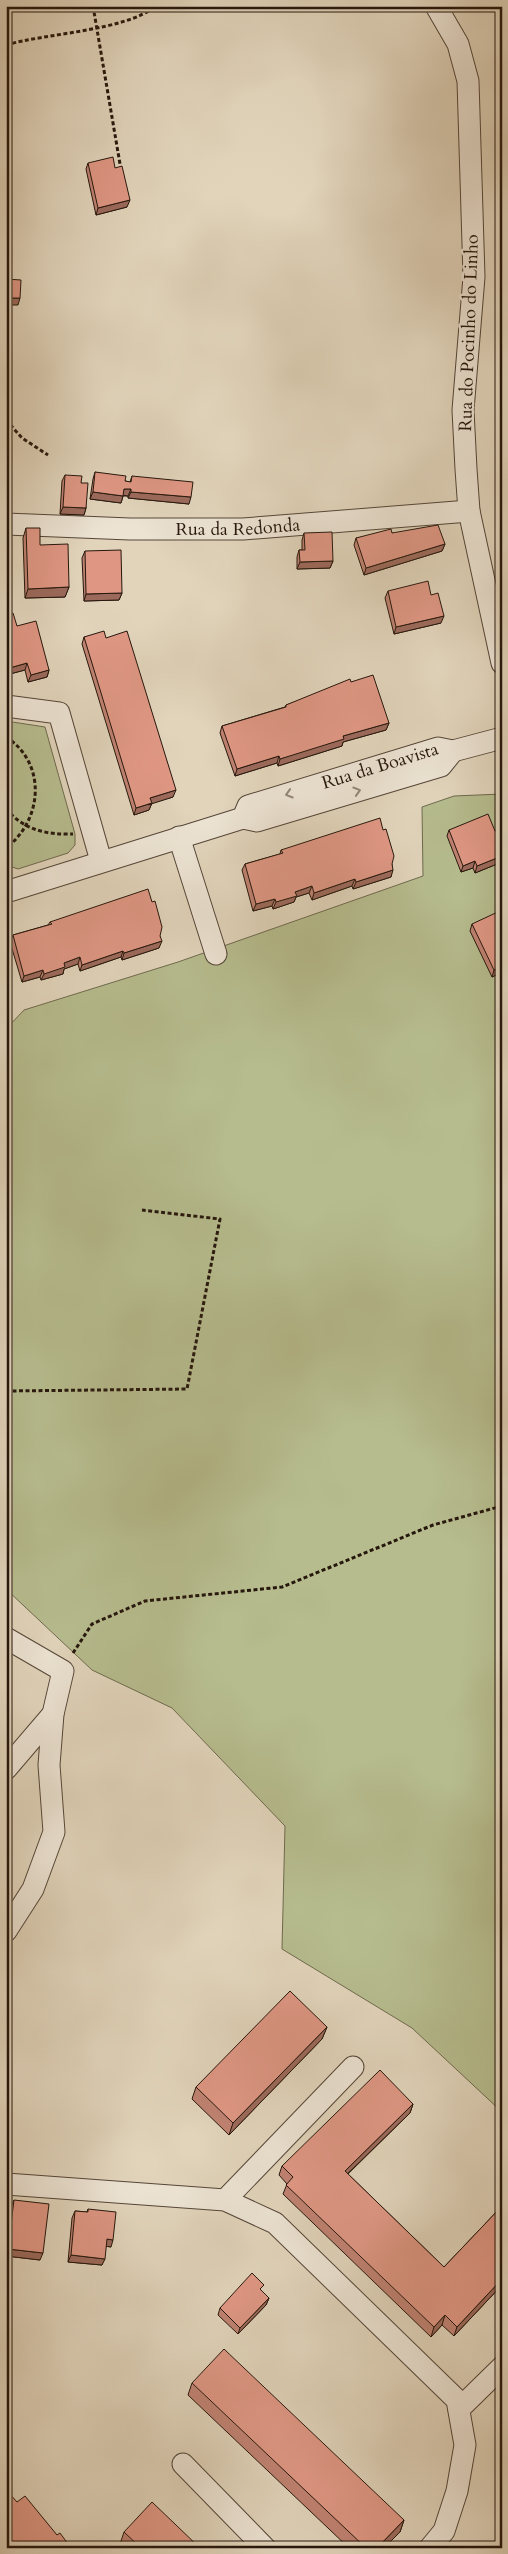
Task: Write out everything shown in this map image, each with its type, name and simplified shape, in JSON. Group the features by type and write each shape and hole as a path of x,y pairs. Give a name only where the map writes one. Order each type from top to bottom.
{"street":[{"name":"Rua do Pocinho do Linho","path":"436,6 458,44 468,81 474,276 463,410 469,511 502,663"},
{"name":"Rua da Redonda","path":"6,524 130,529 243,528 469,511"},
{"path":"6,706 59,713 101,860"},
{"name":"Rua da Boavista","path":"6,892 101,860 243,818 257,821 441,766 453,751 502,738"},
{"path":"180,837 216,954"},
{"path":"6,1638 62,1671 53,1714 49,1765 54,1832 33,1889 6,1930"},
{"path":"6,1769 53,1714"},
{"path":"225,2200 353,2068"},
{"path":"6,2184 225,2200 275,2223 457,2400 465,2445 457,2491 444,2531 430,2548"},
{"path":"459,2409 502,2367"},
{"path":"183,2464 265,2548"}],"path":[{"path":"94,6 120,164"},
{"path":"6,45 124,21 148,13 156,6"},
{"path":"6,420 22,438 48,455"},
{"path":"6,737 19,746 31,765 36,795 27,826 6,848"},
{"path":"6,809 27,826 48,834 75,834"},
{"path":"6,1391 187,1389 220,1219 142,1210"},
{"path":"62,1671 92,1624 145,1601 282,1588 433,1525 502,1506"}],"green space":[{"path":"6,721 45,727 75,834 75,845 68,853 18,869 6,865"},
{"path":"502,794 502,2112 412,2028 282,1949 285,1826 172,1708 92,1670 6,1589 6,1029 24,1010 178,962 423,876 422,807 454,796"}],"building":[{"path":"113,157 115,168 122,166 130,200 98,208 88,163"},
{"path":"6,279 21,280 20,298 6,298"},
{"path":"95,472 126,476 125,481 131,482 132,476 193,482 191,497 131,492 131,489 124,489 123,496 93,492"},
{"path":"65,475 82,476 81,483 88,483 86,508 63,507"},
{"path":"438,525 445,544 366,568 356,538 391,529 392,533"},
{"path":"26,528 40,528 40,545 68,544 69,587 28,589"},
{"path":"332,532 333,561 300,562 299,550 305,550 304,533"},
{"path":"121,550 122,593 86,594 85,551"},
{"path":"428,581 431,595 438,593 444,616 396,627 388,591"},
{"path":"13,613 17,626 36,621 49,670 31,675 27,663 6,669 6,615"},
{"path":"104,631 106,638 127,631 176,790 150,798 152,803 136,808 84,637"},
{"path":"373,675 389,723 343,736 344,739 280,759 279,756 237,769 222,726 286,707 286,705 350,679 351,682"},
{"path":"488,814 495,831 502,828 502,856 477,866 475,861 463,866 449,830"},
{"path":"380,818 383,830 386,829 394,856 393,870 356,882 355,879 314,893 312,886 295,892 297,896 276,902 275,899 256,904 245,864 283,853 281,850"},
{"path":"148,889 152,902 155,901 162,927 160,936 162,941 124,953 123,951 82,965 80,957 64,963 65,967 44,974 43,970 24,976 13,935 52,924 50,922"},
{"path":"502,910 502,967 494,970 472,924"},
{"path":"290,1991 327,2027 233,2123 196,2087"},
{"path":"380,2070 413,2104 345,2171 444,2267 502,2206 502,2279 457,2327 445,2315 434,2327 286,2185 293,2177 282,2166"},
{"path":"14,2200 49,2204 43,2253 8,2249"},
{"path":"88,2209 116,2212 113,2240 107,2239 105,2259 71,2255 75,2211 88,2212"},
{"path":"252,2273 264,2285 260,2289 269,2298 240,2328 220,2308"},
{"path":"224,2349 404,2520 377,2548 366,2548 192,2383"},
{"path":"9,2493 17,2502 25,2496 57,2535 60,2533 71,2548 14,2548 10,2543 6,2546 6,2495"},
{"path":"152,2502 200,2548 141,2548 124,2532"}]}
